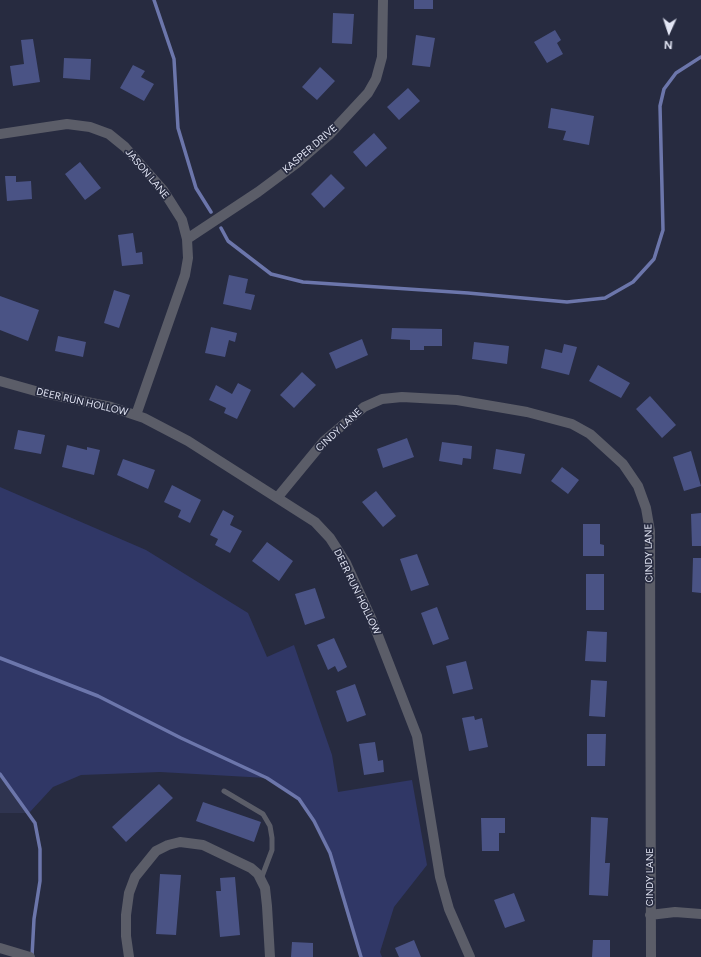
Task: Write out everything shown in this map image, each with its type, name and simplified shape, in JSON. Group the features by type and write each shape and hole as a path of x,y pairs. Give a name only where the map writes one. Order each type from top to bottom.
{"street":[{"name":"KASPER DRIVE","path":"187,239 258,192 297,163 329,135 368,93 376,80 382,57 383,0"},
{"name":"JASON LANE","path":"0,134 67,124 90,128 109,134 125,147 162,190 182,220 187,239 188,258 185,275 136,415"},
{"name":"DEER RUN HOLLOW","path":"0,381 136,415 188,441 315,522 330,538 346,564 372,620 416,736 440,878 449,909 470,957"},
{"name":"CINDY LANE","path":"277,498 324,441 364,407 382,399 402,397 457,400 528,412 572,424 590,434 623,464 638,486 646,508 650,531 651,957"},
{"path":"129,957 126,936 129,893 135,877 156,851 168,845 180,842 202,845 251,868 261,879 264,888 270,927 270,957"},
{"path":"650,915 675,912 701,914"},
{"path":"0,948 30,957"}],"lane":[{"path":"224,791 263,814 270,826 272,850 261,879"}],"shaded area":[{"path":"0,487 146,550 248,613 267,657 294,645 332,755 338,792 412,780 427,865 394,907 380,952 382,957 361,957 330,853 314,821 299,799 267,778 160,772 81,775 53,787 29,813 0,775"},
{"path":"0,774 29,813 0,813"}],"building":[{"path":"414,0 433,0 433,9 414,9"},
{"path":"333,13 354,14 352,44 332,43"},
{"path":"555,30 561,40 557,43 563,54 547,63 534,42"},
{"path":"416,35 435,38 430,67 412,65"},
{"path":"33,39 40,82 13,86 10,66 24,64 21,40"},
{"path":"64,58 91,59 90,80 63,78"},
{"path":"133,65 145,71 141,77 154,84 144,101 120,88"},
{"path":"320,67 335,81 317,100 302,87"},
{"path":"408,88 420,101 399,120 387,107"},
{"path":"551,108 594,116 589,145 563,140 566,131 548,128"},
{"path":"374,133 387,148 366,167 353,152"},
{"path":"80,162 101,188 85,200 65,174"},
{"path":"331,174 345,188 324,208 311,194"},
{"path":"5,176 16,176 16,182 31,181 32,199 7,201"},
{"path":"133,233 136,253 142,252 143,264 122,266 118,235"},
{"path":"229,275 248,279 245,293 255,295 251,310 223,304"},
{"path":"114,290 130,295 119,328 104,323"},
{"path":"0,296 39,310 28,341 0,330"},
{"path":"211,327 237,333 235,342 229,340 225,357 205,353"},
{"path":"392,328 442,329 442,346 424,346 424,350 410,350 410,340 391,339"},
{"path":"58,336 86,342 83,357 55,351"},
{"path":"362,339 368,355 336,369 329,353"},
{"path":"474,342 509,346 507,364 472,359"},
{"path":"564,344 577,347 569,375 541,368 545,349 562,353"},
{"path":"598,365 630,383 621,398 589,381"},
{"path":"302,372 316,385 294,408 280,395"},
{"path":"238,383 251,390 237,419 224,413 226,408 209,400 216,385 232,394"},
{"path":"650,396 676,425 662,438 636,409"},
{"path":"18,430 45,435 41,454 14,449"},
{"path":"407,438 414,457 383,468 377,449"},
{"path":"442,442 472,446 471,459 463,458 462,465 439,461"},
{"path":"67,445 87,450 87,447 100,450 94,475 62,467"},
{"path":"496,449 525,454 521,474 493,469"},
{"path":"691,451 701,486 684,491 673,457"},
{"path":"123,459 155,470 148,489 117,475"},
{"path":"562,467 579,480 568,494 551,481"},
{"path":"172,485 201,500 190,523 178,517 181,510 164,502"},
{"path":"376,491 396,516 383,527 362,502"},
{"path":"223,510 234,516 230,525 242,531 230,553 215,545 218,539 210,535"},
{"path":"701,513 701,546 692,546 691,514"},
{"path":"583,524 600,524 600,544 604,545 604,556 583,556"},
{"path":"267,542 293,561 279,581 252,561"},
{"path":"417,554 429,585 411,591 400,559"},
{"path":"693,558 701,558 701,593 692,592"},
{"path":"586,574 604,574 604,610 586,610"},
{"path":"315,588 325,618 305,625 295,594"},
{"path":"437,607 449,639 433,645 421,613"},
{"path":"587,631 607,632 606,662 585,661"},
{"path":"334,638 347,667 338,672 335,666 328,670 317,645"},
{"path":"466,661 473,689 453,694 446,666"},
{"path":"591,680 607,681 605,717 589,716"},
{"path":"355,684 366,715 347,722 336,691"},
{"path":"474,716 475,720 482,718 488,747 469,751 462,718"},
{"path":"587,734 606,734 605,766 587,766"},
{"path":"375,742 378,761 383,760 384,772 364,775 359,744"},
{"path":"159,784 173,798 126,842 112,827"},
{"path":"203,802 261,822 254,842 196,821"},
{"path":"591,817 608,818 605,863 610,863 608,896 589,895"},
{"path":"481,818 505,818 505,833 499,833 499,851 482,851"},
{"path":"160,874 181,875 176,935 156,934"},
{"path":"235,877 240,935 220,937 216,891 221,891 220,878"},
{"path":"514,893 525,921 505,928 494,900"},
{"path":"414,940 421,957 399,957 395,948"},
{"path":"593,940 610,940 610,957 592,957"},
{"path":"292,942 313,943 313,957 291,957"}],"waterway":[{"path":"154,0 174,59 178,128 196,188 211,212"},
{"path":"221,228 228,241 271,274 303,282 468,293 567,302 605,298 633,282 654,259 663,230 660,106 664,89 676,73 701,57"},
{"path":"0,658 98,696 181,738 267,778 299,799 314,821 330,853 361,957"},
{"path":"0,774 35,823 40,849 40,881 34,919 32,956"}]}
